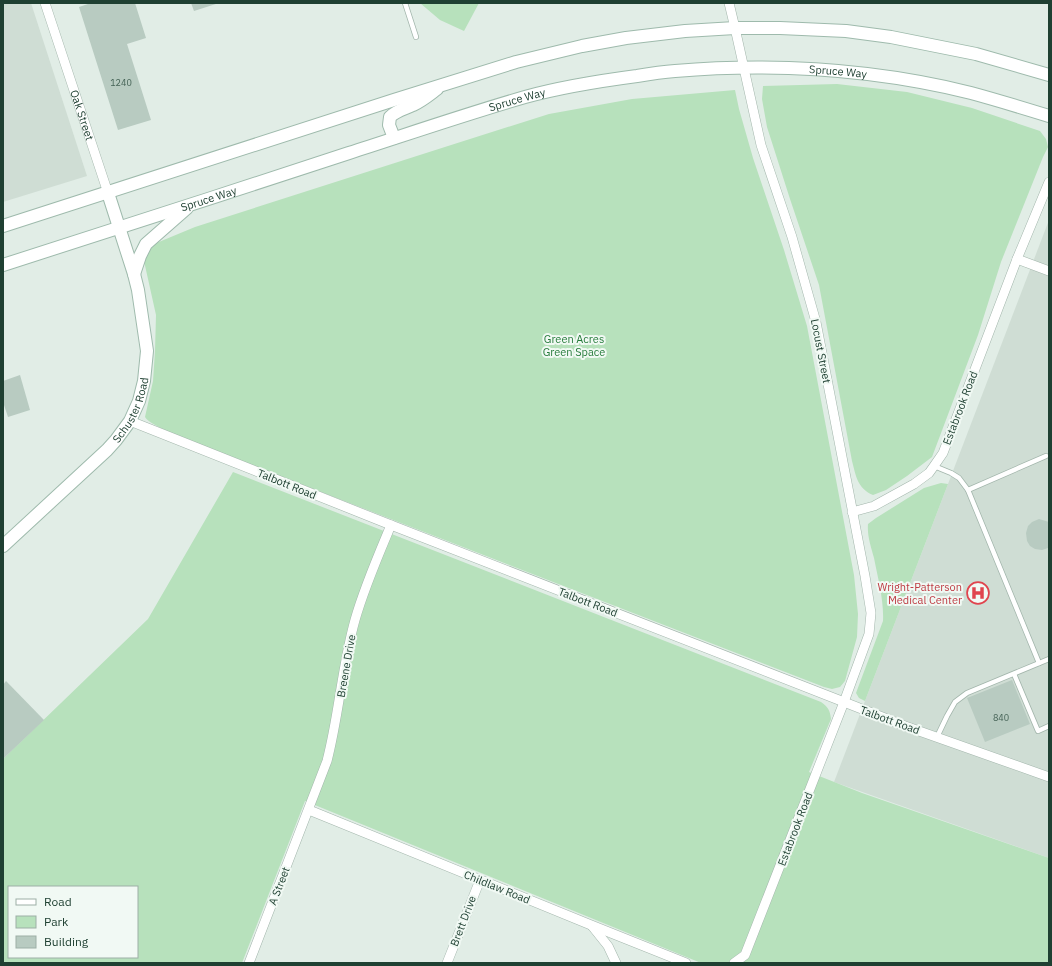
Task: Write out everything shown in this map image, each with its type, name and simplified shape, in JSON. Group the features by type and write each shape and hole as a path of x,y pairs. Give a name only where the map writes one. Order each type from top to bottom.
{"street":[{"name":"Oak Street","path":"45,3 119,228"},
{"name":"Locust Street","path":"729,3 761,145 792,237 816,322 865,576 870,613 869,634 844,702"},
{"path":"3,226 516,62 582,46 649,35 735,28 780,28 839,31 890,37 976,54 1049,76"},
{"name":"Spruce Way","path":"3,265 394,138 527,97 587,83 672,71 744,68 822,69 897,78 970,93 1049,116"},
{"path":"394,138 389,125 390,116 425,99 441,86"},
{"name":"Estabrook Road","path":"852,512 874,506 914,484 929,472 943,453 1017,259 1049,182"},
{"path":"134,274 146,244 191,205"},
{"name":"Schuster Road","path":"3,546 107,450 130,421 139,401 144,381 147,351 138,290 119,228"},
{"path":"1017,259 1049,271"},
{"name":"Talbott Road","path":"130,421 844,702 1049,777"},
{"name":"Breene Drive","path":"309,810 334,737 349,645 355,619 391,525"},
{"name":"Estabrook Road","path":"734,963 746,959 844,702"},
{"name":"Childlaw Road","path":"309,810 686,963"},
{"name":"A Street","path":"249,963 309,810"},
{"name":"Brett Drive","path":"447,963 480,880"},
{"path":"590,925 608,946 616,963"}],"lane":[{"path":"405,3 416,37"},
{"path":"968,490 1046,456"},
{"path":"934,466 952,473 959,478 968,490 1039,663"},
{"path":"937,737 955,702 967,693 1049,659"},
{"path":"1014,674 1038,731 1049,726"}],"shaded area":[{"path":"3,3 31,3 87,176 3,202"},
{"name":"Wright-Patterson Medical Center","path":"1049,220 1049,858 834,782"}],"green space":[{"path":"420,3 479,3 464,31 440,20"},
{"path":"837,84 907,92 972,108 1040,131 1046,139 1048,147 1001,262 978,335 932,457 886,490 873,495 860,485 855,472 819,285 767,127 762,99 763,86"},
{"name":"Green Acres Green Space","path":"735,90 753,158 784,250 807,326 854,575 858,614 857,637 845,681 840,687 832,689 824,687 205,447 155,425 145,417 153,381 156,315 144,261 147,252 154,244 195,227 549,114 632,99"},
{"path":"233,472 821,702 828,709 831,719 809,772 862,793 1049,858 1049,963 701,963 305,801 242,963 3,963 3,759 148,619"},
{"path":"941,483 948,484 865,701 859,698 856,693 883,621 882,597 869,537 868,524 924,488"}],"building":[{"path":"91,3 135,3 146,38 127,44 151,120 118,130 79,7"},
{"path":"191,3 219,3 194,11"},
{"path":"20,375 30,410 8,417 3,402 3,381"},
{"path":"1039,519 1049,522 1049,547 1042,550 1035,549 1030,546 1027,541 1026,533 1028,526 1032,522"},
{"path":"1012,680 1030,724 985,742 967,698"},
{"path":"6,681 44,720 3,759 3,685"}],"place":[{"name":"Wright-Patterson Medical Center","path":"978,593"}]}
